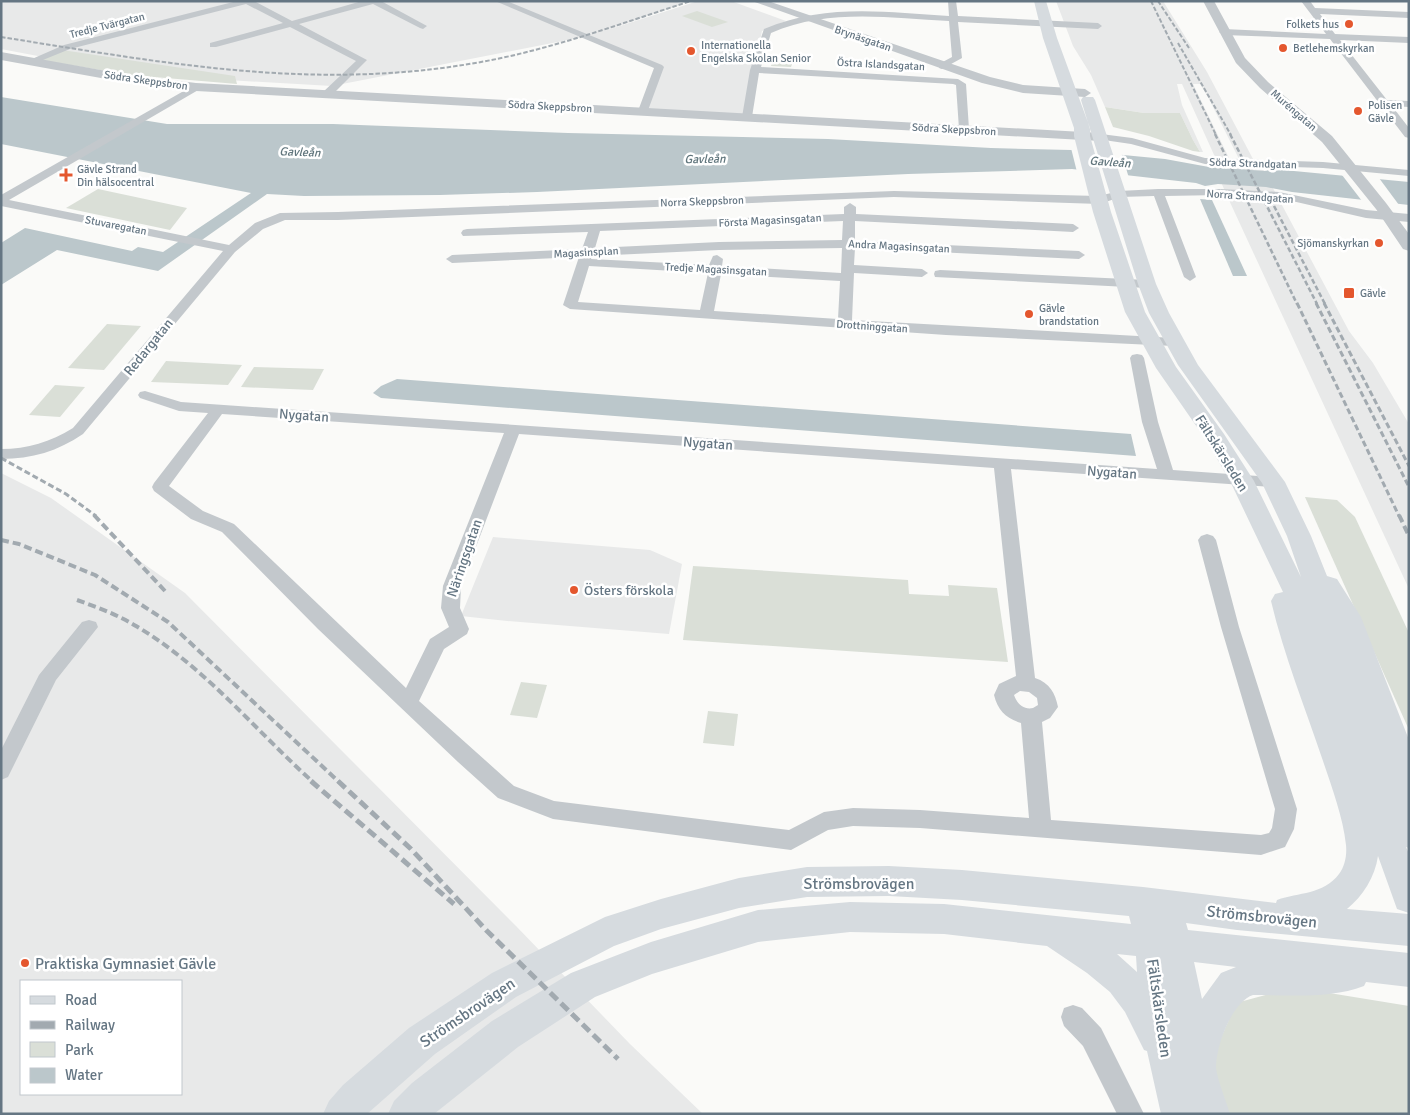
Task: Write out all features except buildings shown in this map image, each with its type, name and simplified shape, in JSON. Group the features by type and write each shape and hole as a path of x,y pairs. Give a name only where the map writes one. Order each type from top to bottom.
{"main road":[{"name":"Fältskärsleden","path":"1040,1 1050,38 1082,128 1083,141 1094,181 1135,312 1144,350 1174,380 1216,438 1242,481 1295,590 1409,898"},
{"name":"Fältskärsleden","path":"1050,38 1085,92 1147,284 1174,342 1207,393 1243,439 1273,482 1299,536 1409,834"},
{"path":"1237,915 1301,910 1322,905 1340,897 1357,873 1362,858 1362,844 1350,797 1297,648 1263,527"},
{"path":"1299,536 1348,617 1409,779"},
{"name":"Strömsbrovägen","path":"342,1114 356,1098 422,1041 504,986 605,933 661,914 739,893 807,882 889,881 962,885 1154,904 1237,915 1409,930"},
{"name":"Fältskärsleden","path":"1154,904 1181,1059 1180,1114"},
{"path":"407,1114 425,1096 505,1034 583,986 652,958 758,926 850,917 944,919 1404,970"},
{"path":"1054,932 1092,956 1122,981 1181,1059 1233,985 1253,978 1317,978 1404,970"},
{"name":"Fältskärsleden","path":"1181,1059 1211,1114"}],"street":[{"path":"248,1 362,60 327,94"},
{"name":"Tredje Tvärgatan","path":"30,62 67,47 248,1"},
{"path":"213,44 373,1 423,26"},
{"path":"499,1 659,67 643,111"},
{"name":"Brynäsgatan","path":"757,1 969,75 1023,89 1085,92"},
{"path":"861,15 862,1"},
{"path":"942,66 957,58 952,1"},
{"name":"Muréngatan","path":"1208,1 1240,60 1264,85 1327,139 1384,209 1409,246"},
{"path":"1305,1 1332,36 1347,48 1384,103 1409,134"},
{"path":"1313,11 1409,14"},
{"path":"747,117 755,70 767,31 774,26 815,15 861,15 1098,26"},
{"path":"1224,32 1409,40"},
{"name":"Södra Skeppsbron","path":"1,56 123,78 196,87 964,129 1102,142"},
{"name":"Östra Islandsgatan","path":"755,70 956,81"},
{"path":"956,81 969,75"},
{"path":"956,81 961,84 964,129"},
{"path":"1,201 196,87"},
{"path":"1384,103 1409,104"},
{"name":"Södra Strandgatan","path":"1102,142 1132,141 1205,161 1355,172 1409,173"},
{"name":"Norra Strandgatan","path":"1117,188 1158,192 1279,195 1358,213 1384,209 1409,218"},
{"name":"Norra Skeppsbron","path":"284,216 338,216 894,194 1100,200 1117,188"},
{"path":"1158,192 1190,276"},
{"path":"845,324 850,195"},
{"name":"Stuvaregatan","path":"1,201 231,249"},
{"path":"466,233 479,210"},
{"name":"Redargatan","path":"1,454 19,455 44,450 78,431 231,249 259,226 284,216"},
{"name":"Första Magasinsgatan","path":"466,233 850,217 976,242 1073,228"},
{"path":"706,315 716,269 723,222"},
{"path":"585,257 594,228"},
{"name":"Magasinsplan","path":"466,233 452,259 585,257 719,246"},
{"name":"Andra Magasinsgatan","path":"719,246 976,242 1079,255"},
{"name":"Tredje Magasinsgatan","path":"585,257 716,269 922,273"},
{"name":"Drottninggatan","path":"585,257 570,305 845,324 1144,350 1174,342"},
{"path":"940,274 1147,284"},
{"path":"1144,350 1150,422 1167,475"},
{"name":"Nygatan","path":"145,396 180,406 218,409 1273,482"},
{"path":"218,409 160,487 197,514 228,528 325,624 409,701 465,756 506,792 554,810 790,840 824,821 853,817 920,819 1041,827 1261,845 1277,840 1283,829 1286,809 1230,627 1207,540"},
{"name":"Näringsgatan","path":"409,701 437,644 460,629 451,614 449,602 452,586 513,429"},
{"path":"1002,464 1026,683"},
{"path":"1,771 49,675 89,627"},
{"path":"1018,683 1026,683 1041,689 1049,701 1048,708 1045,713 1031,717 1014,712 1004,701 1006,689 1018,683"},
{"path":"1031,717 1041,827"},
{"path":"1073,1017 1092,1037 1130,1114"}],"shaded area":[{"path":"1,1 674,1 683,4 601,32 698,1 731,1 786,21 762,31 744,116 646,110 661,66 588,36 332,86 227,80 59,60 1,49"},
{"path":"1056,1 1163,1 1207,72 1253,159 1258,160 1349,331 1373,363 1409,424 1409,589 1228,198 1210,157 1215,157 1182,84 1177,84 1182,105 1203,152 1200,152 1180,113 1144,113 1105,107 1091,75 1073,46","holes":["1193,84 1200,84 1208,97 1239,159 1229,158"]},
{"path":"1,473 51,498 185,593 516,926 630,1044 703,1114 1,1114"},
{"name":"Östers förskola","path":"493,537 650,550 682,564 669,634 461,616"}],"green space":[{"path":"697,11 728,22 712,27 682,16"},
{"path":"62,50 235,76 237,84 130,75 40,60"},
{"path":"775,55 795,56 791,67 771,66"},
{"path":"1105,107 1144,113 1180,113 1200,152 1113,127"},
{"path":"98,189 187,208 170,230 66,208"},
{"path":"107,324 141,326 104,370 68,368"},
{"path":"166,361 242,365 228,385 151,382"},
{"path":"254,367 324,369 313,390 241,387"},
{"path":"55,385 85,387 60,417 29,415"},
{"path":"1305,497 1337,500 1355,517 1409,633 1409,730"},
{"path":"693,566 908,580 909,594 949,596 948,585 997,588 1008,662 683,640"},
{"path":"521,682 547,685 537,718 510,715"},
{"path":"708,711 738,714 734,746 703,743"},
{"path":"1317,991 1409,1006 1409,1114 1226,1114 1212,1059 1236,1003 1277,992"}],"water":[{"name":"Gavleån","path":"1,97 167,124 333,124 568,133 828,139 991,148 1071,150 1165,159 1209,167 1265,171 1273,169 1409,182 1409,205 1292,192 1266,187 1218,184 1205,186 1196,183 1072,169 908,174 537,192 440,195 304,196 267,194 158,271 57,250 1,285 1,243 25,228 132,251 138,247 163,252 251,193 1,144"},
{"path":"1200,199 1212,200 1247,276 1233,276"},
{"path":"397,379 1131,434 1136,456 381,398 373,393 381,386"}],"pier":[{"path":"1071,148 1121,152 1129,178 1077,172"},
{"path":"1342,175 1379,178 1399,205 1362,201"}],"railway":[{"path":"1,37 122,56 240,70 299,74 419,71 508,57 587,35 691,1"},
{"path":"1151,1 1216,135"},
{"path":"1158,1 1189,48"},
{"path":"1178,43 1231,135"},
{"path":"1215,134 1297,304"},
{"path":"1230,134 1317,304"},
{"path":"1274,206 1325,304"},
{"path":"1297,303 1399,516"},
{"path":"1316,303 1409,487"},
{"path":"1324,303 1409,466"},
{"path":"1,458 66,494 96,516"},
{"path":"94,515 165,591"},
{"path":"1399,515 1409,536"},
{"path":"1,540 19,544 95,575 168,622 339,782"},
{"path":"77,600 129,622 161,642 207,679 313,782"},
{"path":"311,781 454,904"},
{"path":"338,781 411,849 487,931 618,1059"}],"place":[{"name":"Folkets hus","path":"1349,24"},
{"name":"Betlehemskyrkan","path":"1283,48"},
{"name":"Internationella Engelska Skolan Senior","path":"691,51"},
{"name":"Polisen Gävle","path":"1358,111"},
{"name":"Gävle Strand Din hälsocentral","path":"66,175"},
{"name":"Sjömanskyrkan","path":"1379,243"},
{"name":"Gävle","path":"1349,293"},
{"name":"Gävle brandstation","path":"1029,314"},
{"name":"Östers förskola","path":"574,590"},
{"name":"Praktiska Gymnasiet Gävle","path":"25,963"}]}
